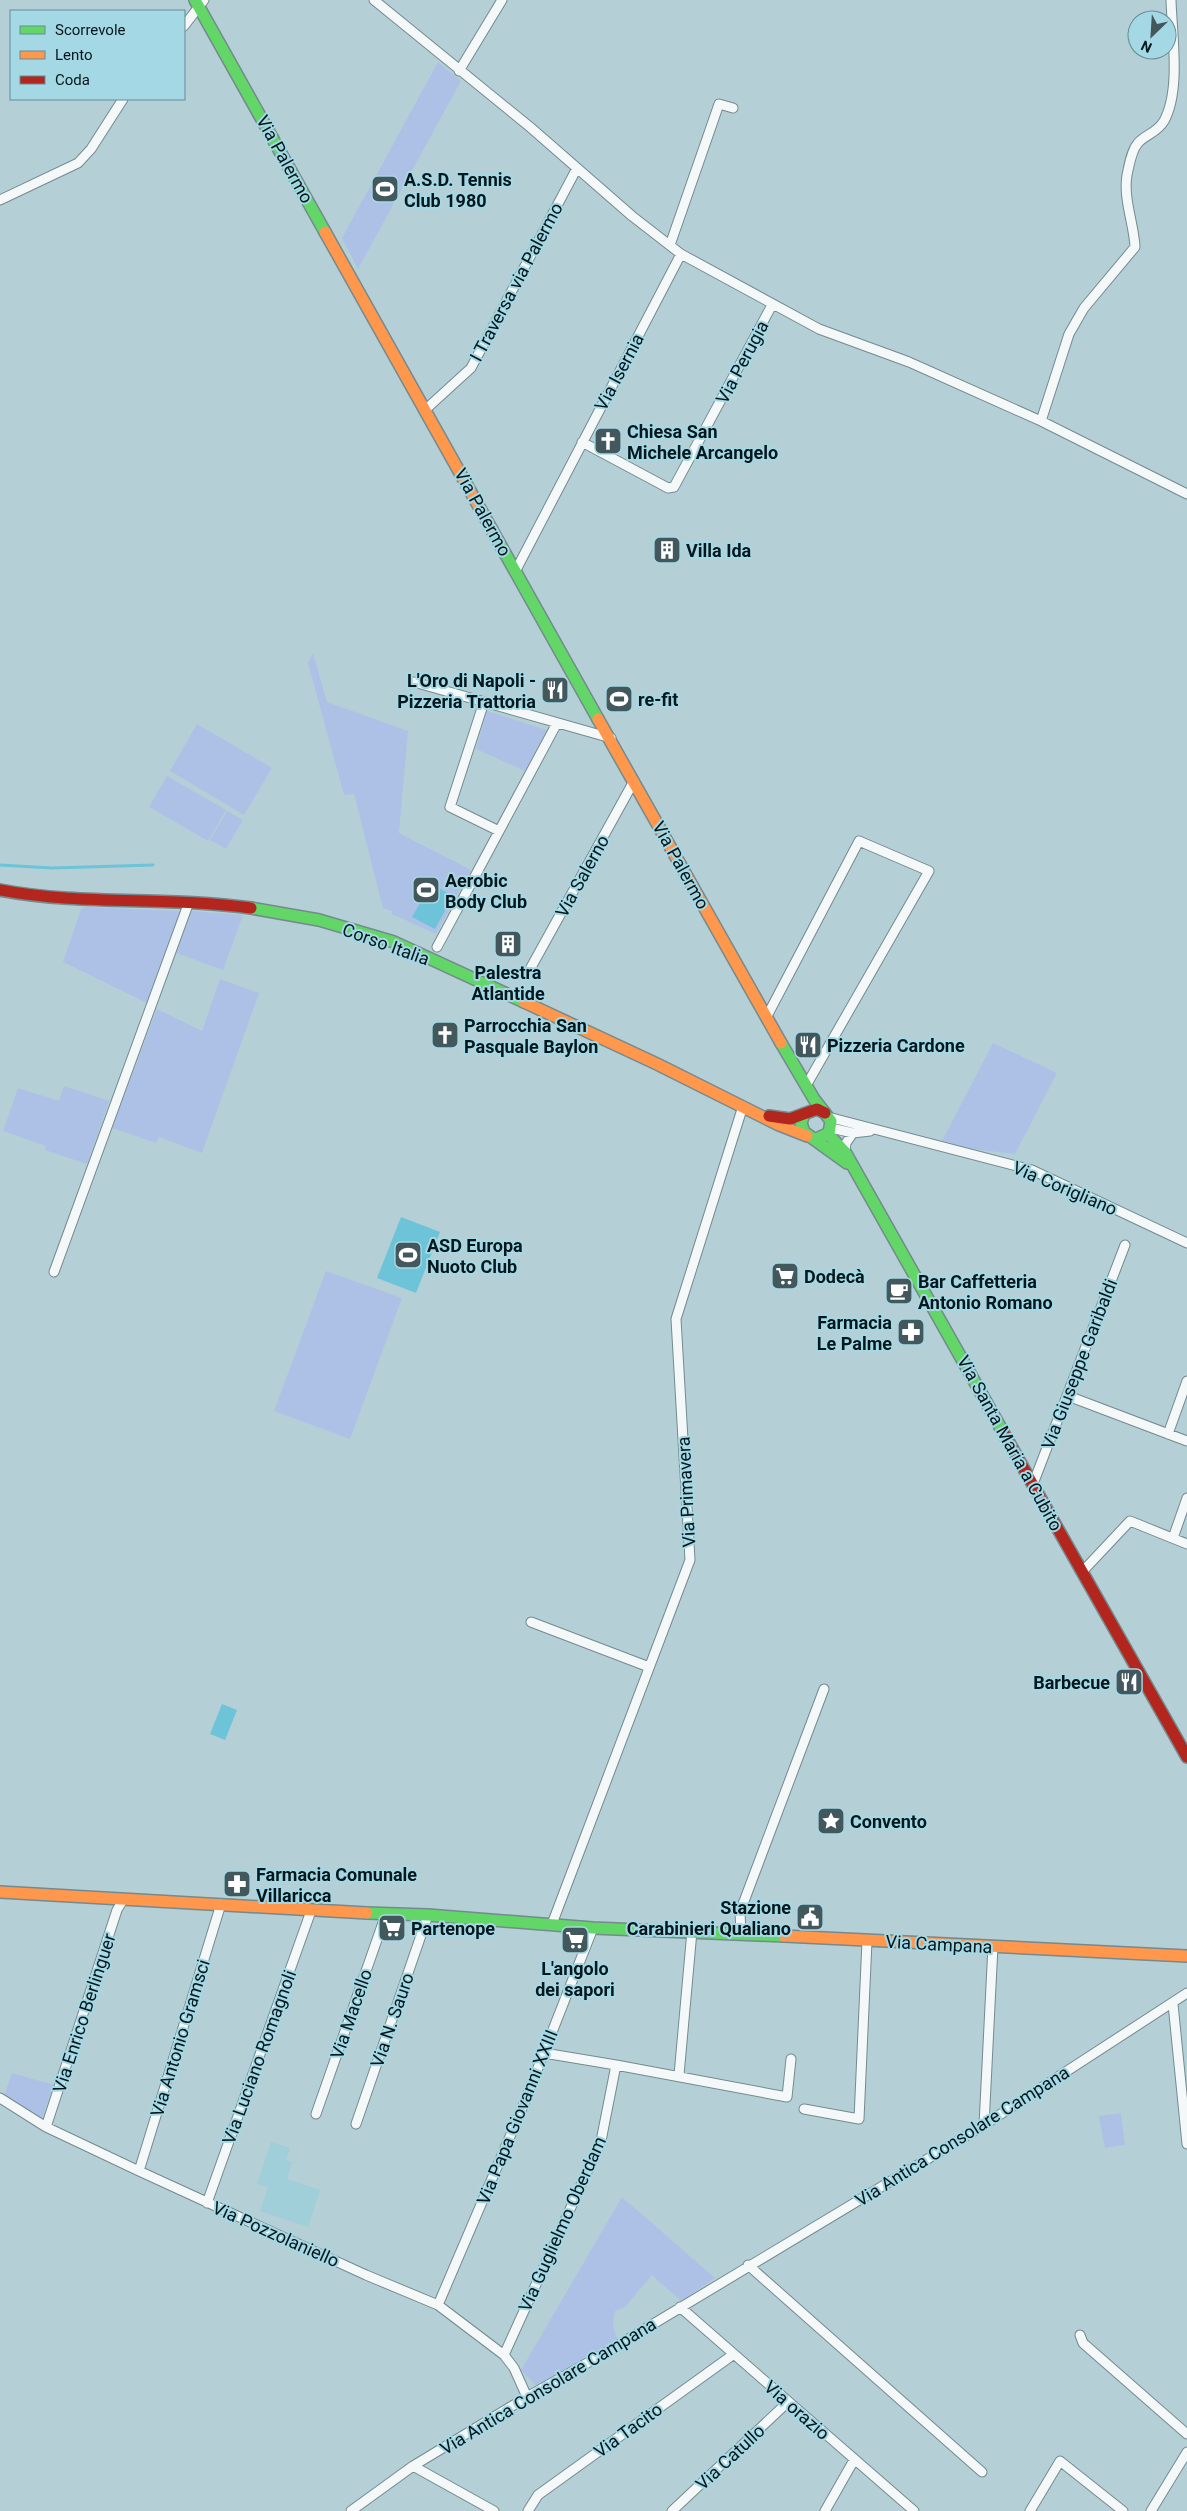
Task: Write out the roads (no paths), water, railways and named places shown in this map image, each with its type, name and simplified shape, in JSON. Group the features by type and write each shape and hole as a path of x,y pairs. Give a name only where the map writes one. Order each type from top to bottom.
{"main road":[{"name":"Via Palermo","path":"199,2 766,1018 827,1115"},
{"name":"Corso Italia","path":"0,890 77,900 190,902 293,916 362,931 394,942 649,1060 743,1106"},
{"path":"807,1084 806,1113 801,1124 812,1138 844,1161 859,1176"},
{"path":"743,1106 782,1119 816,1109 827,1115 830,1131 821,1139 812,1138 779,1126 743,1106"},
{"name":"Via Santa Maria a Cubito","path":"830,1131 859,1176 1187,1757"},
{"name":"Via Campana","path":"0,1892 311,1911 428,1915 593,1928 741,1933 867,1941 1187,1956"}],"street":[{"path":"374,0 632,216 681,254 819,330 909,362 1041,421 1187,494"},
{"path":"458,71 502,0"},
{"path":"1041,421 1069,334 1084,308 1135,248 1126,189 1127,176 1133,152 1138,142 1156,132 1170,109 1173,56 1171,0"},
{"path":"185,24 199,2"},
{"path":"0,200 78,163 92,149 123,100"},
{"path":"670,245 719,104 733,108"},
{"name":"I Traversa via Palermo","path":"425,410 470,368 577,168"},
{"name":"Via Isernia","path":"516,570 681,254"},
{"name":"Via Perugia","path":"582,442 668,488 674,486 772,305"},
{"path":"414,682 611,738"},
{"path":"484,702 450,807 499,831"},
{"path":"437,946 557,723"},
{"name":"Via Salerno","path":"529,971 634,781"},
{"path":"766,1018 859,840 929,871 807,1084"},
{"path":"54,1272 190,902"},
{"name":"Via Primavera","path":"552,1924 690,1560 676,1319 743,1106"},
{"path":"827,1115 881,1132"},
{"path":"830,1131 852,1133 881,1132"},
{"name":"Via Corigliano","path":"881,1132 1032,1170 1187,1243"},
{"path":"845,1152 846,1143 852,1133"},
{"name":"Via Giuseppe Garibaldi","path":"1033,1484 1125,1245"},
{"path":"1168,1434 1187,1381"},
{"path":"1068,1396 1187,1441"},
{"path":"1173,1538 1187,1498"},
{"path":"1082,1572 1130,1521 1187,1544"},
{"path":"531,1622 650,1667"},
{"path":"741,1933 740,1912 824,1689"},
{"name":"Via Enrico Berlinguer","path":"46,2127 117,1910 123,1900"},
{"name":"Via Antonio Gramsci","path":"139,2172 220,1904"},
{"name":"Via Luciano Romagnoli","path":"207,2203 311,1911"},
{"name":"Via Macello","path":"316,2114 386,1914"},
{"name":"Via N. Sauro","path":"356,2124 428,1915"},
{"name":"Via Papa Giovanni XXIII","path":"438,2305 544,2053 593,1928"},
{"path":"680,2075 692,1931"},
{"path":"804,2109 859,2119 867,1941"},
{"path":"984,2126 993,1946"},
{"name":"Via Antica Consolare Campana","path":"351,2511 413,2466 984,2126 1173,2004 1187,1993"},
{"path":"1173,2004 1187,2144"},
{"path":"544,2053 680,2075 787,2097 791,2059"},
{"name":"Via Guglielmo Oberdam","path":"504,2355 601,2141 616,2065"},
{"name":"Via Pozzolaniello","path":"0,2098 46,2127 139,2172 366,2275 438,2305 504,2355 514,2368 527,2397"},
{"path":"748,2265 982,2472"},
{"name":"Via orazio","path":"680,2307 914,2511"},
{"path":"1080,2335 1083,2343 1187,2434"},
{"name":"Via Tacito","path":"528,2511 538,2495 734,2354"},
{"name":"Via Catullo","path":"672,2511 788,2402"},
{"path":"1151,2511 1187,2452"},
{"path":"825,2511 854,2460"},
{"path":"1030,2511 1060,2461 1123,2511"},
{"path":"413,2466 494,2511"}],"waterway":[{"path":"0,865 52,868 153,865"}],"place":[{"name":"A.S.D. Tennis Club 1980","path":"385,189"},
{"name":"Chiesa San Michele Arcangelo","path":"608,441"},
{"name":"Villa Ida","path":"667,550"},
{"name":"L'Oro di Napoli - Pizzeria Trattoria","path":"555,690"},
{"name":"re-fit","path":"619,699"},
{"name":"Aerobic Body Club","path":"426,890"},
{"name":"Palestra Atlantide","path":"508,944"},
{"name":"Parrocchia San Pasquale Baylon","path":"445,1035"},
{"name":"Pizzeria Cardone","path":"808,1045"},
{"name":"ASD Europa Nuoto Club","path":"408,1255"},
{"name":"Dodecà","path":"785,1276"},
{"name":"Bar Caffetteria Antonio Romano","path":"899,1291"},
{"name":"Farmacia Le Palme","path":"911,1332"},
{"name":"Barbecue","path":"1129,1682"},
{"name":"Convento","path":"831,1821"},
{"name":"Farmacia Comunale Villaricca","path":"237,1884"},
{"name":"Stazione Carabinieri Qualiano","path":"810,1917"},
{"name":"Partenope","path":"392,1928"},
{"name":"L'angolo dei sapori","path":"575,1940"}]}
